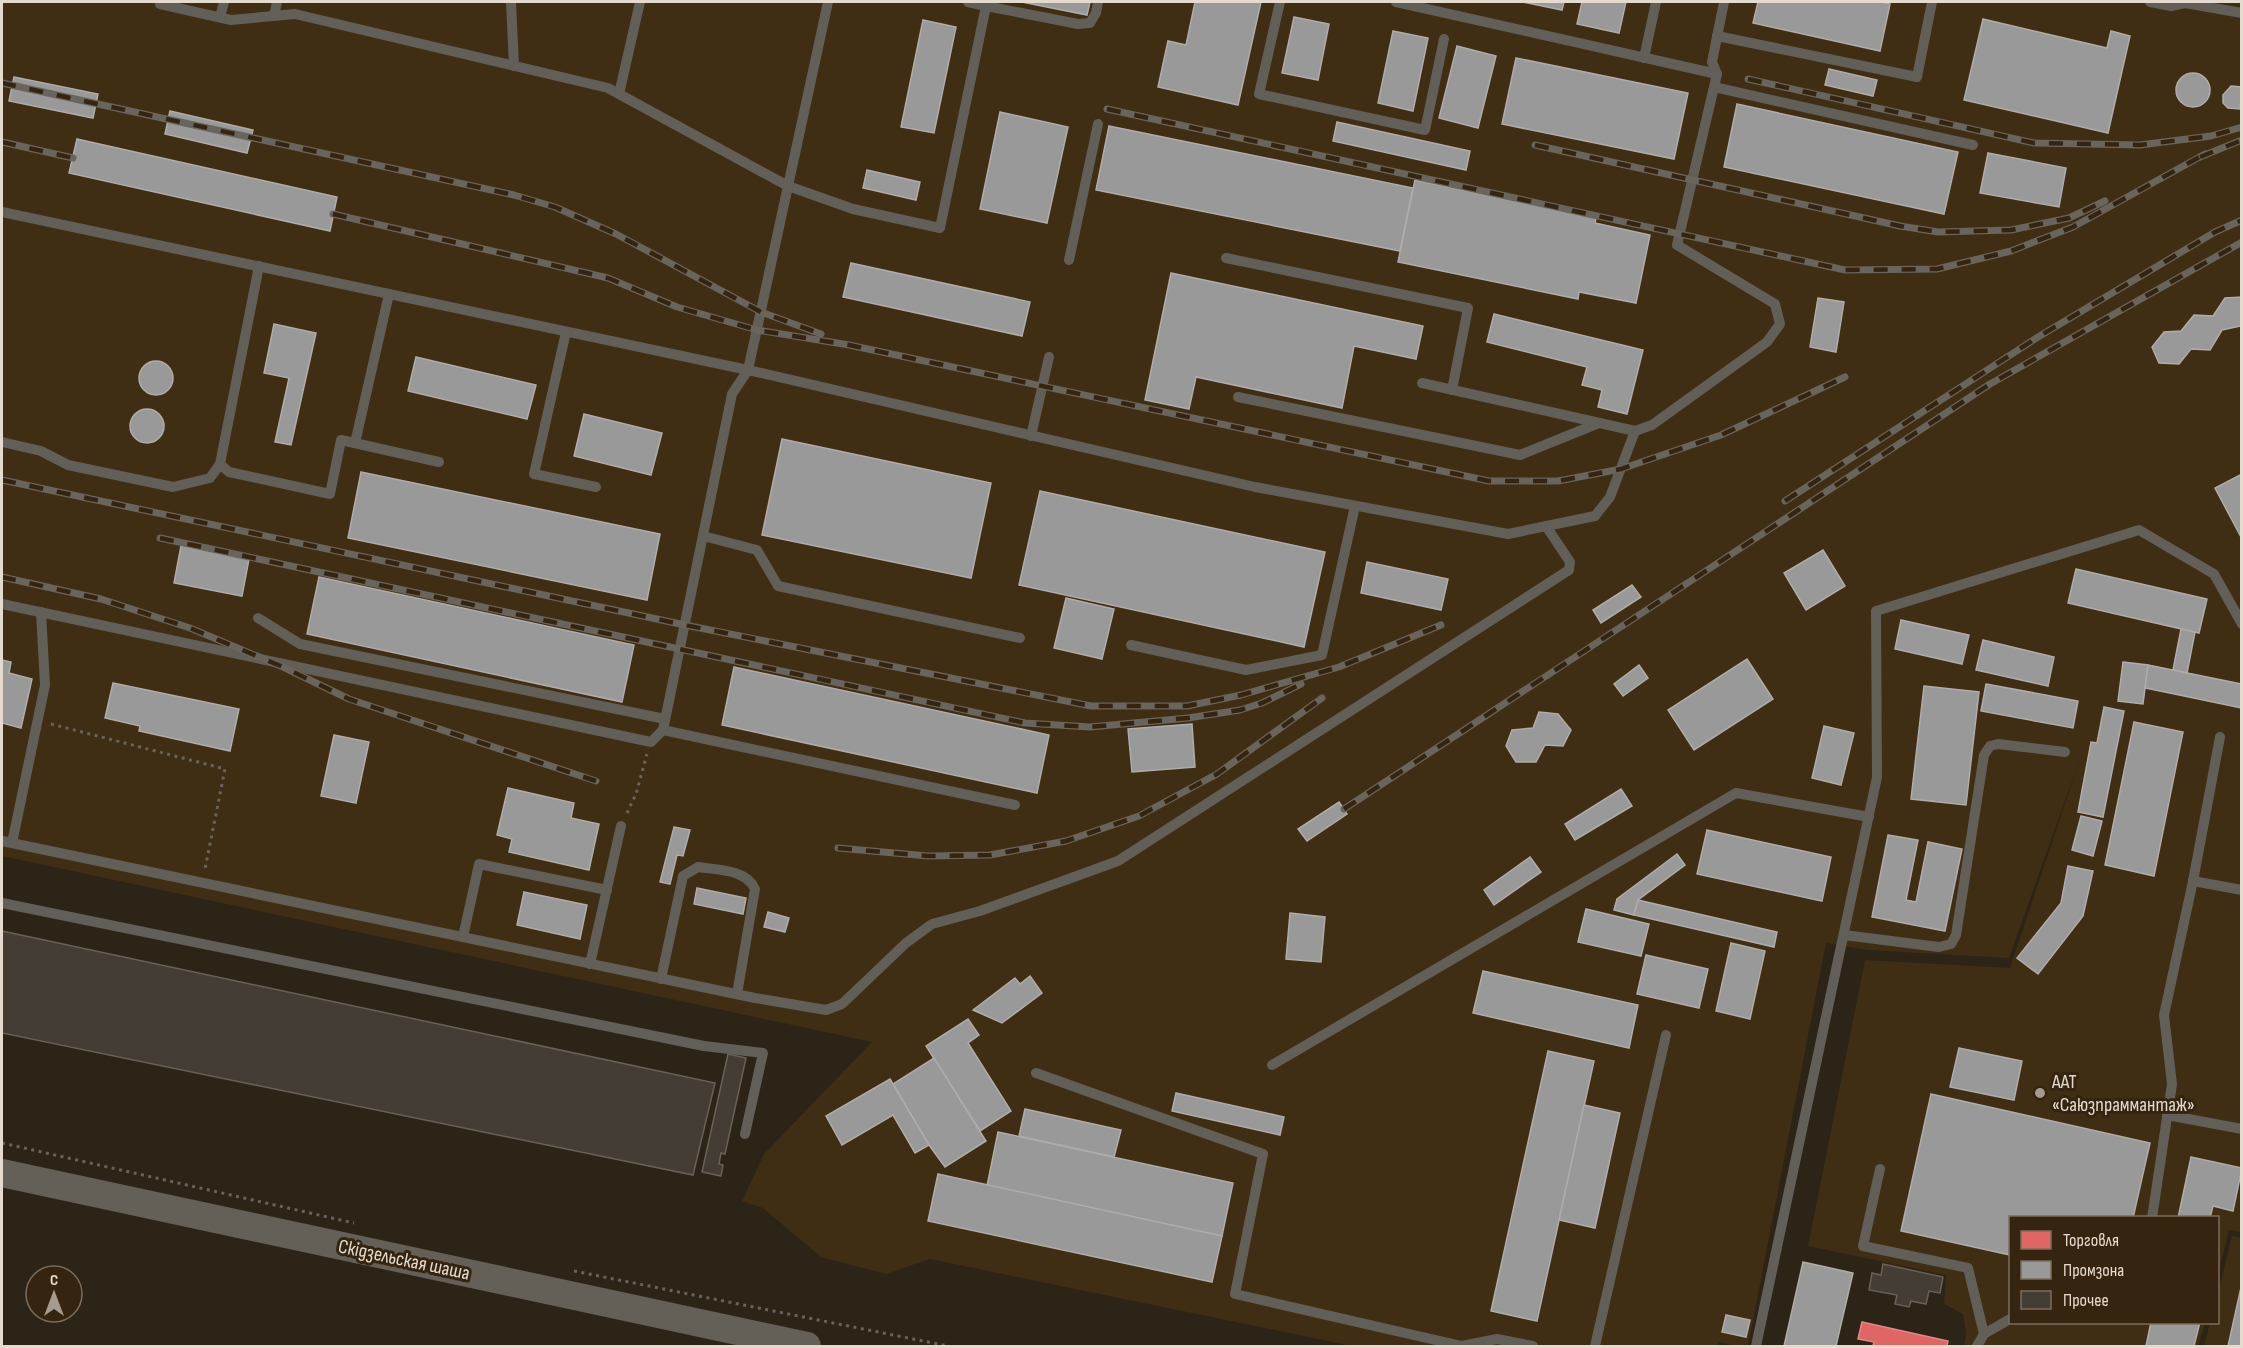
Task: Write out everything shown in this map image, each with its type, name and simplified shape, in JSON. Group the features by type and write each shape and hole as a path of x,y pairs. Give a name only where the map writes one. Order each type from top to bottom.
{"street":[{"name":"Скідзельская шаша","path":"2,1173 807,1347"}],"lane":[{"path":"160,2 160,4 231,20 295,14 608,88 788,186 853,209 940,228 986,6"},
{"path":"220,17 224,2"},
{"path":"274,16 278,2"},
{"path":"511,2 514,66"},
{"path":"619,94 640,2"},
{"path":"2,604 651,741 664,724 732,394 748,370 828,2"},
{"path":"968,2 1078,24 1090,23 1096,13 1098,2"},
{"path":"1280,2 1259,94 1425,130 1444,39"},
{"path":"1396,2 1717,74"},
{"path":"1644,58 1656,2"},
{"path":"1422,383 1635,431 1652,425 1767,342 1780,324 1775,304 1677,245 1717,74 1712,62 1724,2"},
{"path":"1717,36 1917,77 1932,2"},
{"path":"2150,2 2171,6 2185,2 2241,13"},
{"path":"1714,87 1973,145"},
{"path":"1069,260 1098,124"},
{"path":"2,212 748,370 1255,487 1508,534 1595,516 1610,497 1635,431"},
{"path":"1226,258 1468,309 1452,390"},
{"path":"2,442 41,451 68,465 173,487 210,478 220,464 259,266"},
{"path":"355,443 389,294"},
{"path":"566,332 534,474 596,487"},
{"path":"1031,436 1049,357"},
{"path":"1238,397 1520,455 1599,423"},
{"path":"220,464 229,472 330,494 341,440 440,462"},
{"path":"1131,645 1246,670 1323,655 1355,506"},
{"path":"41,612 45,685 7,842 661,979 826,1010 842,1004 906,943 932,924 980,911 1118,861 1569,570 1570,562 1546,526"},
{"path":"1756,1347 1877,777 1876,611 2139,531 2214,574 2241,624"},
{"path":"703,536 757,550 778,586 1020,638"},
{"path":"258,618 300,644 664,724 1015,805"},
{"path":"2152,1216 2172,1084 2164,1015 2193,881 2220,737"},
{"path":"1844,935 1939,947 1951,944 1956,935 1984,755 1990,746 1998,744 2065,752"},
{"path":"1272,1065 1736,793 1869,817"},
{"path":"590,964 621,826"},
{"path":"463,937 479,864 607,890"},
{"path":"661,979 682,876 688,870 698,867 744,875 752,882 755,889 737,994"},
{"path":"2193,881 2241,890"},
{"path":"2,903 704,1046 763,1053 745,1134"},
{"path":"1595,1347 1666,1035"},
{"path":"1036,1073 1263,1154 1235,1294 1462,1346 1497,1339 1533,1347"},
{"path":"2167,1115 2241,1129"},
{"path":"1880,1169 1863,1246 1968,1268 1984,1334"},
{"path":"1977,1347 1984,1334 2009,1320"}],"path":[{"path":"38,721 225,769 203,883"},
{"path":"621,826 636,794 651,741"},
{"path":"2,1143 361,1225"},
{"path":"569,1269 948,1347"}],"shaded area":[{"path":"2,2 2241,2 2241,1232 2229,1230 2219,1270 2219,1216 2009,1216 2009,1324 2205,1324 2198,1346 1964,1346 1966,1334 1963,1314 1944,1304 1946,1275 1808,1246 1865,960 2010,968 2080,759 2009,958 1868,950 1826,943 1748,1346 1719,1342 1718,1346 1352,1346 930,1259 886,1274 821,1257 763,1208 742,1201 764,1154 872,1042 2,856"},
{"path":"2232,1236 2241,1238 2241,1346 2204,1346 2210,1324 2219,1324 2219,1289"}],"building: Торговля":[{"path":"1862,1322 1948,1341 1947,1346 1873,1346 1874,1342 1858,1339"}],"building: Промзона":[{"path":"1022,2 1090,2 1087,15"},
{"path":"1195,2 1261,2 1238,105 1158,87 1168,41 1186,45"},
{"path":"1523,2 1564,2 1562,10"},
{"path":"1582,2 1626,2 1619,33 1577,24"},
{"path":"1758,2 1881,2 1890,4 1880,51 1753,23"},
{"path":"1294,17 1329,24 1318,80 1282,73"},
{"path":"1983,19 2107,48 2111,31 2130,36 2108,133 1964,100"},
{"path":"923,20 956,27 934,133 901,127"},
{"path":"1393,31 1428,38 1413,111 1378,103"},
{"path":"1457,46 1496,56 1478,128 1439,118"},
{"path":"1516,58 1688,93 1674,159 1502,124"},
{"path":"1829,69 1877,80 1873,96 1825,85"},
{"path":"2193,73 2205,78 2210,90 2205,102 2193,107 2181,102 2176,90 2181,78"},
{"path":"14,77 98,94 93,118 9,101"},
{"path":"2231,86 2242,87 2240,109 2228,108 2223,103 2223,95"},
{"path":"1737,104 1958,152 1944,214 1724,167"},
{"path":"170,111 253,130 247,153 165,134"},
{"path":"1000,112 1068,127 1047,223 980,209"},
{"path":"1337,122 1470,151 1466,170 1333,141"},
{"path":"1109,126 1413,188 1400,251 1096,190"},
{"path":"77,139 337,197 330,231 69,173"},
{"path":"1988,153 2066,168 2059,207 1980,193"},
{"path":"867,170 920,182 916,200 863,188"},
{"path":"1415,180 1596,218 1595,223 1650,235 1636,303 1579,292 1578,299 1398,262"},
{"path":"851,263 1030,302 1022,336 843,297"},
{"path":"1171,273 1423,326 1416,359 1354,346 1342,408 1196,377 1189,409 1145,400"},
{"path":"2242,297 2241,326 2222,330 2210,350 2191,349 2179,364 2159,363 2152,347 2164,332 2181,331 2194,315 2213,316 2225,298"},
{"path":"1818,298 1844,302 1836,352 1810,347"},
{"path":"1494,314 1643,350 1627,414 1598,407 1602,390 1582,385 1587,367 1487,342"},
{"path":"274,324 316,333 291,445 275,442 289,378 264,373"},
{"path":"416,357 536,385 527,419 408,391"},
{"path":"156,361 168,366 173,378 168,390 156,395 144,390 139,378 144,366"},
{"path":"147,409 159,414 164,426 159,438 147,443 135,438 130,426 135,414"},
{"path":"584,414 662,433 651,475 574,456"},
{"path":"782,439 991,483 971,578 762,535"},
{"path":"361,472 660,534 647,600 348,538"},
{"path":"2242,474 2242,539 2215,488"},
{"path":"1040,491 1325,552 1304,647 1019,585"},
{"path":"181,546 249,559 242,596 174,583"},
{"path":"1823,550 1845,586 1806,610 1784,573"},
{"path":"1367,562 1448,579 1441,610 1361,593"},
{"path":"2076,569 2207,599 2199,633 2068,603"},
{"path":"319,577 634,645 622,702 307,634"},
{"path":"1632,585 1641,597 1601,623 1593,610"},
{"path":"1066,598 1114,609 1102,659 1054,648"},
{"path":"1901,620 1969,635 1962,664 1895,649"},
{"path":"2181,629 2195,632 2187,673 2173,670"},
{"path":"1983,640 2054,657 2048,686 1976,670"},
{"path":"1747,659 1773,699 1694,750 1668,710"},
{"path":"2,660 11,662 9,673 32,679 21,728 2,723"},
{"path":"2123,662 2148,665 2143,704 2118,701"},
{"path":"1639,665 1648,678 1623,696 1614,684"},
{"path":"2148,665 2242,684 2242,708 2145,688"},
{"path":"734,667 1049,735 1037,793 722,725"},
{"path":"113,683 239,709 230,751 139,731 140,726 105,718"},
{"path":"1986,684 2078,701 2073,728 1981,711"},
{"path":"1924,686 1979,692 1966,805 1911,799"},
{"path":"2104,707 2124,711 2103,817 2078,812 2091,742 2097,743"},
{"path":"1539,712 1558,714 1571,730 1563,746 1545,745 1536,762 1516,762 1506,746 1512,730 1533,728"},
{"path":"2134,722 2183,732 2154,876 2105,865"},
{"path":"1192,724 1195,767 1132,772 1128,729"},
{"path":"1824,726 1854,733 1841,785 1812,778"},
{"path":"334,735 369,742 356,803 321,796"},
{"path":"508,788 574,803 571,818 599,824 589,870 509,852 512,839 497,835"},
{"path":"1621,789 1632,806 1575,840 1565,824"},
{"path":"1339,802 1347,814 1307,841 1298,829"},
{"path":"2081,816 2102,821 2093,856 2072,850"},
{"path":"674,827 690,830 683,856 677,855 670,884 660,882"},
{"path":"1707,830 1831,857 1822,901 1697,874"},
{"path":"1888,835 1918,840 1906,900 1916,902 1928,842 1962,849 1945,931 1872,917"},
{"path":"1677,854 1685,865 1638,900 1634,915 1614,910 1617,899"},
{"path":"1530,857 1541,872 1494,905 1484,890"},
{"path":"2068,866 2093,871 2083,916 2038,974 2017,958 2061,903"},
{"path":"697,888 746,898 743,914 694,904"},
{"path":"524,892 587,905 580,939 517,925"},
{"path":"1638,900 1777,932 1774,947 1634,915"},
{"path":"1586,909 1649,924 1641,956 1578,942"},
{"path":"768,912 789,918 785,932 764,927"},
{"path":"1290,913 1325,917 1321,962 1286,959"},
{"path":"1731,943 1765,951 1750,1019 1716,1011"},
{"path":"1646,955 1708,969 1699,1008 1637,994"},
{"path":"1483,971 1638,1005 1629,1048 1473,1013"},
{"path":"1030,976 1042,993 1002,1023 973,1010 1015,978 1020,984"},
{"path":"968,1019 979,1035 968,1043 1011,1111 980,1131 926,1046"},
{"path":"1959,1048 2022,1061 2014,1100 1950,1087"},
{"path":"1548,1051 1594,1061 1537,1321 1491,1311"},
{"path":"934,1058 986,1141 945,1167 929,1145 893,1084"},
{"path":"890,1079 929,1145 915,1153 893,1115 842,1145 826,1116"},
{"path":"1176,1093 1284,1117 1280,1135 1172,1111"},
{"path":"1931,1094 2150,1143 2133,1216 2009,1216 2009,1255 1901,1231"},
{"path":"1584,1105 1620,1113 1595,1228 1559,1220"},
{"path":"1025,1109 1121,1130 1114,1157 1019,1136"},
{"path":"998,1132 1233,1183 1222,1236 987,1186"},
{"path":"2191,1157 2242,1168 2233,1211 2213,1206 2210,1216 2178,1216"},
{"path":"938,1174 1222,1236 1212,1282 928,1221"},
{"path":"1803,1262 1853,1273 1836,1346 1784,1346"},
{"path":"2242,1283 2242,1346 2228,1346"},
{"path":"1726,1315 1750,1320 1746,1337 1722,1332"},
{"path":"2151,1324 2200,1324 2194,1346 2146,1346"}],"building: Прочее":[{"path":"2,931 715,1083 693,1175 2,1033"},
{"path":"728,1054 746,1058 725,1154 721,1153 719,1164 723,1165 721,1176 702,1172"},
{"path":"1883,1264 1943,1277 1940,1293 1929,1291 1926,1304 1911,1301 1909,1307 1895,1304 1897,1295 1869,1290 1872,1273 1881,1275"}],"railway":[{"path":"1748,79 2034,143 2140,145 2211,136 2242,127"},
{"path":"2,83 514,195 555,207 616,234 761,312 821,334"},
{"path":"1107,109 1845,270 1937,269 2011,251 2073,227 2205,154"},
{"path":"2200,157 2242,140"},
{"path":"2,142 73,158"},
{"path":"1535,145 1900,226 1938,232 2011,230 2069,218 2105,201"},
{"path":"333,214 608,278 677,307 757,330 849,345 1489,481 1558,481 1621,469 1721,435 1845,377"},
{"path":"1785,501 2038,337 2215,232 2242,220"},
{"path":"1344,809 1990,384 2242,242"},
{"path":"2,480 685,625 1091,706 1187,706 1241,695 1339,667 1441,625"},
{"path":"160,538 1025,723 1090,727 1188,718 1240,710 1262,703 1301,684"},
{"path":"2,577 101,599 190,628 283,667 349,699 596,781"},
{"path":"838,848 928,856 990,855 1066,841 1139,816 1217,774 1322,698"}],"place":[{"name":"ААТ «Саюзпраммантаж»","path":"2040,1093"}]}
